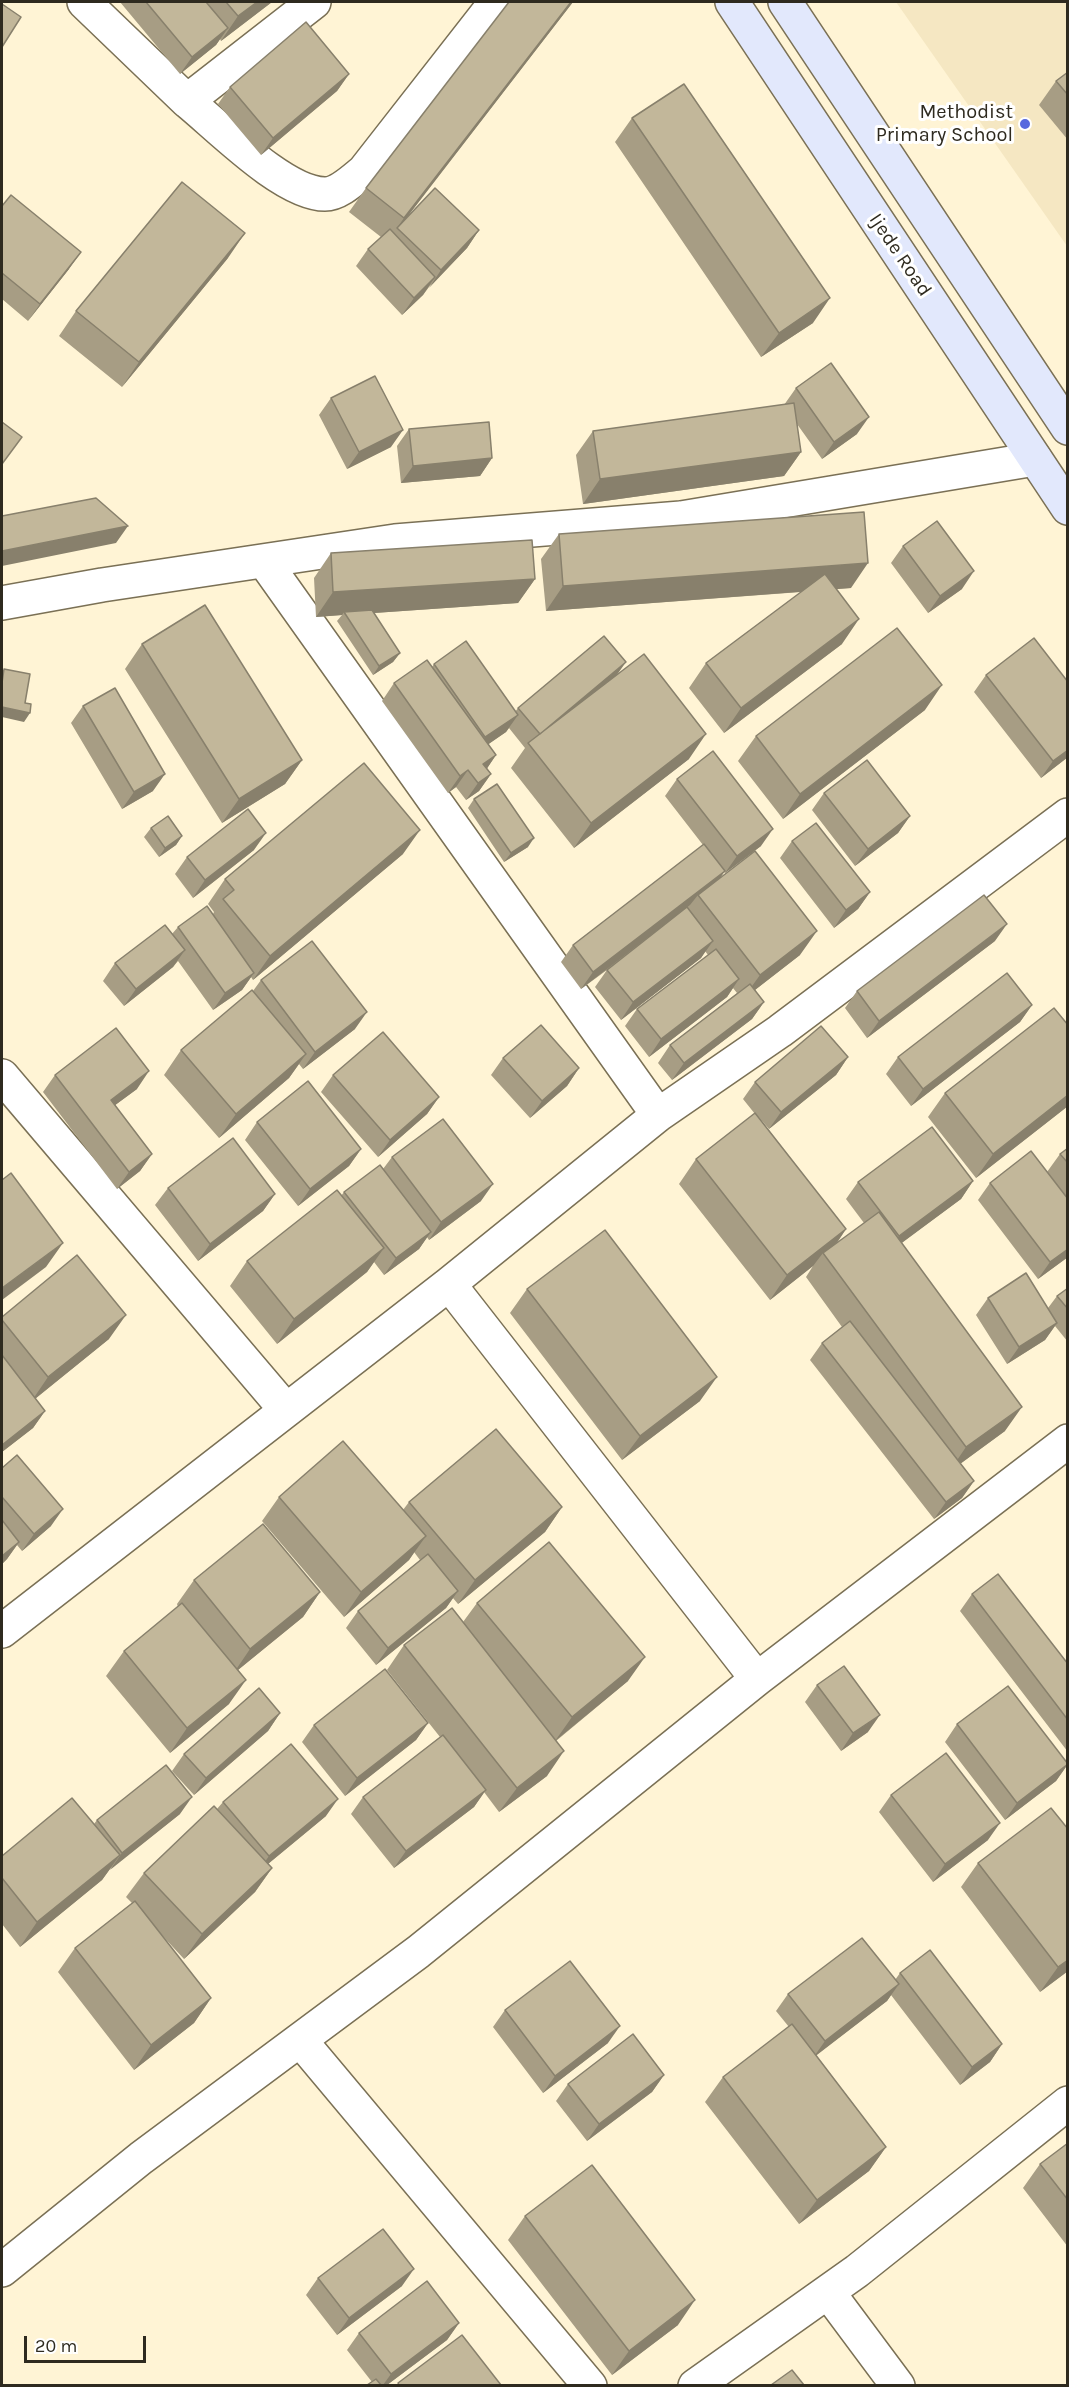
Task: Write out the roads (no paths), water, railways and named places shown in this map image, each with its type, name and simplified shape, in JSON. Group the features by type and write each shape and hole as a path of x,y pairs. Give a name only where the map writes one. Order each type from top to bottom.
{"main road":[{"name":"Ijede Road","path":"732,2 1068,508"},
{"path":"785,2 1068,428"}],"street":[{"path":"84,2 187,101 272,172 302,190 326,194 344,186 364,171 495,2"},
{"path":"187,101 314,2"},
{"path":"2,603 102,585 395,542 681,518 1035,459"},
{"path":"264,561 658,1115"},
{"path":"2,1630 449,1284 658,1115 780,1031 1068,815"},
{"path":"2,1076 286,1410"},
{"path":"449,1284 757,1679"},
{"path":"2,2270 141,2158 418,1952 757,1679 1068,1441"},
{"path":"300,2040 590,2385"},
{"path":"695,2385 857,2271 1068,2103"},
{"path":"828,2292 897,2385"}],"place":[{"name":"Methodist Primary School","path":"1025,124"}]}
